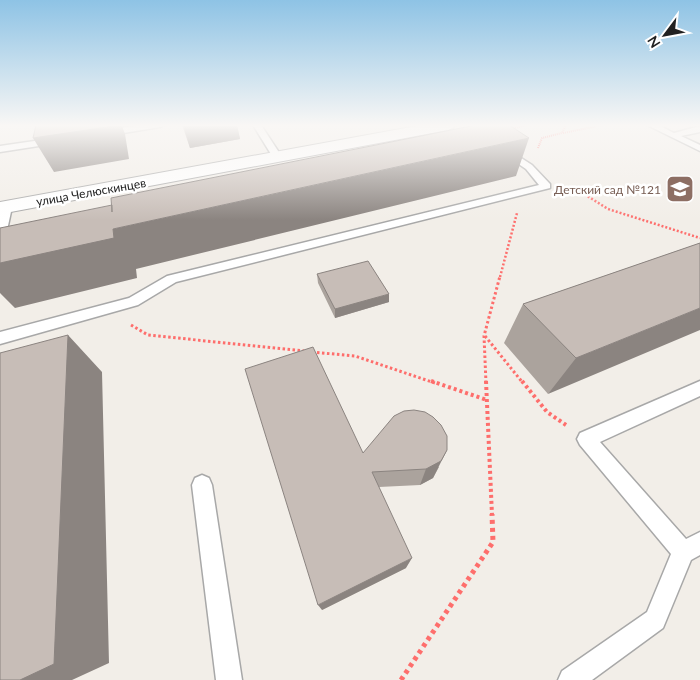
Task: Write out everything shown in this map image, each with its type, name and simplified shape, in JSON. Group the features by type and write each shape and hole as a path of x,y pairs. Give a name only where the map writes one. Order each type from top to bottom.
{"street":[{"name":"улица Челюскинцев","path":"4,208 278,157"}],"lane":[{"path":"0,338 133,302 172,279 546,186 529,167 513,157"},
{"path":"0,235 4,208"},
{"path":"571,680 655,620 692,548 586,439 700,388"},
{"path":"202,485 229,680"}],"path":[{"path":"529,167 534,157"},
{"path":"546,186 582,192 608,209 700,238"},
{"path":"401,680 493,542 484,336 522,193"},
{"path":"105,310 148,335 355,356 487,400"},
{"path":"484,336 547,412 586,439"}],"building":[{"path":"317,157 443,157 113,229 114,238 0,263 0,228 112,205 111,198"},
{"path":"700,243 700,308 576,358 523,304"},
{"path":"368,261 389,294 335,309 317,274"},
{"path":"68,335 54,664 20,680 0,680 0,353"},
{"path":"313,347 363,453 394,416 404,411 425,412 441,425 447,436 447,450 441,461 426,469 372,472 412,558 318,605 245,369"}],"place":[{"name":"Детский сад №121","path":"680,189"}]}
